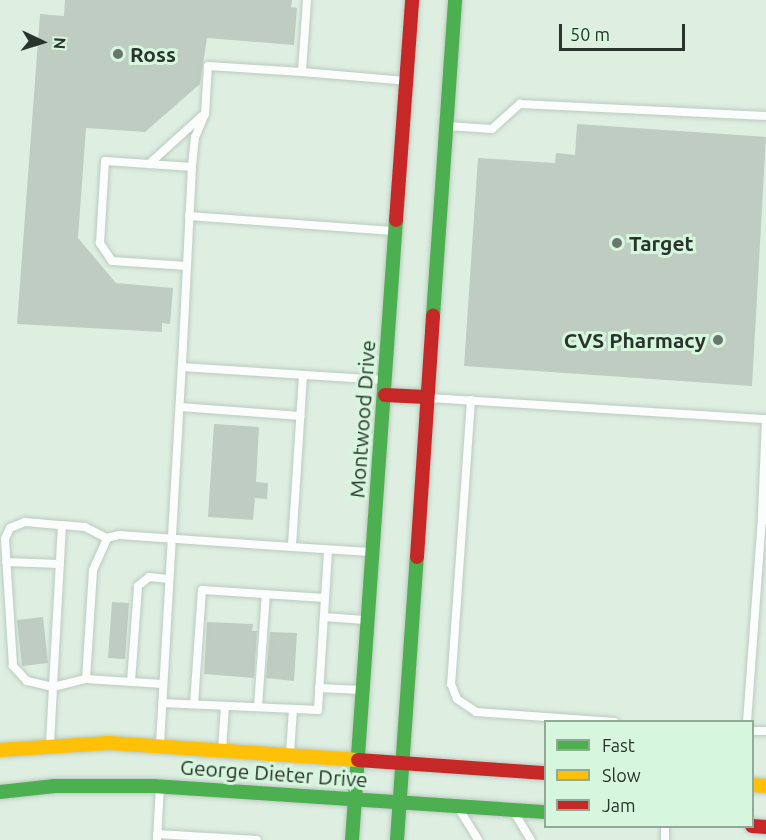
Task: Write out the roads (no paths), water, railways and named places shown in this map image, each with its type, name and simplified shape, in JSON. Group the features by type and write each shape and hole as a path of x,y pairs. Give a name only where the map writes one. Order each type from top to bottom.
{"main road":[{"name":"Montwood Drive","path":"352,840 412,0"},
{"path":"397,840 455,0"},
{"path":"385,395 426,398"},
{"name":"George Dieter Drive","path":"0,750 50,744 159,747 544,773"},
{"name":"George Dieter Drive","path":"0,792 55,786 160,786 544,812"}],"lane":[{"path":"302,72 307,0"},
{"path":"159,747 192,167 195,137 205,114 208,66 407,81"},
{"path":"445,126 492,129 520,104 766,116"},
{"path":"149,164 205,114"},
{"path":"187,266 112,261 100,243 105,161 192,167"},
{"path":"189,216 397,231"},
{"path":"182,367 386,380"},
{"path":"292,547 303,375"},
{"path":"426,398 766,418 764,518 747,720"},
{"path":"471,400 452,684 457,699 476,712 589,720"},
{"path":"180,407 300,416"},
{"path":"163,684 86,679 53,687 27,681 13,666 5,539 10,528 25,522 86,527 107,538 172,538 374,552"},
{"path":"50,744 62,525"},
{"path":"86,679 93,570 107,538"},
{"path":"162,703 318,710 328,550"},
{"path":"6,562 60,564"},
{"path":"131,682 138,586 148,577 170,579"},
{"path":"194,704 202,590 325,598"},
{"path":"258,707 266,594"},
{"path":"324,617 369,620"},
{"path":"320,688 363,690"},
{"path":"222,751 225,705"},
{"path":"290,756 293,709"},
{"path":"160,786 157,837 256,840"},
{"path":"458,806 478,840"},
{"path":"513,810 531,840"}],"place":[{"name":"Ross","path":"118,54"},
{"name":"Target","path":"617,243"},
{"name":"CVS Pharmacy","path":"718,340"}]}
